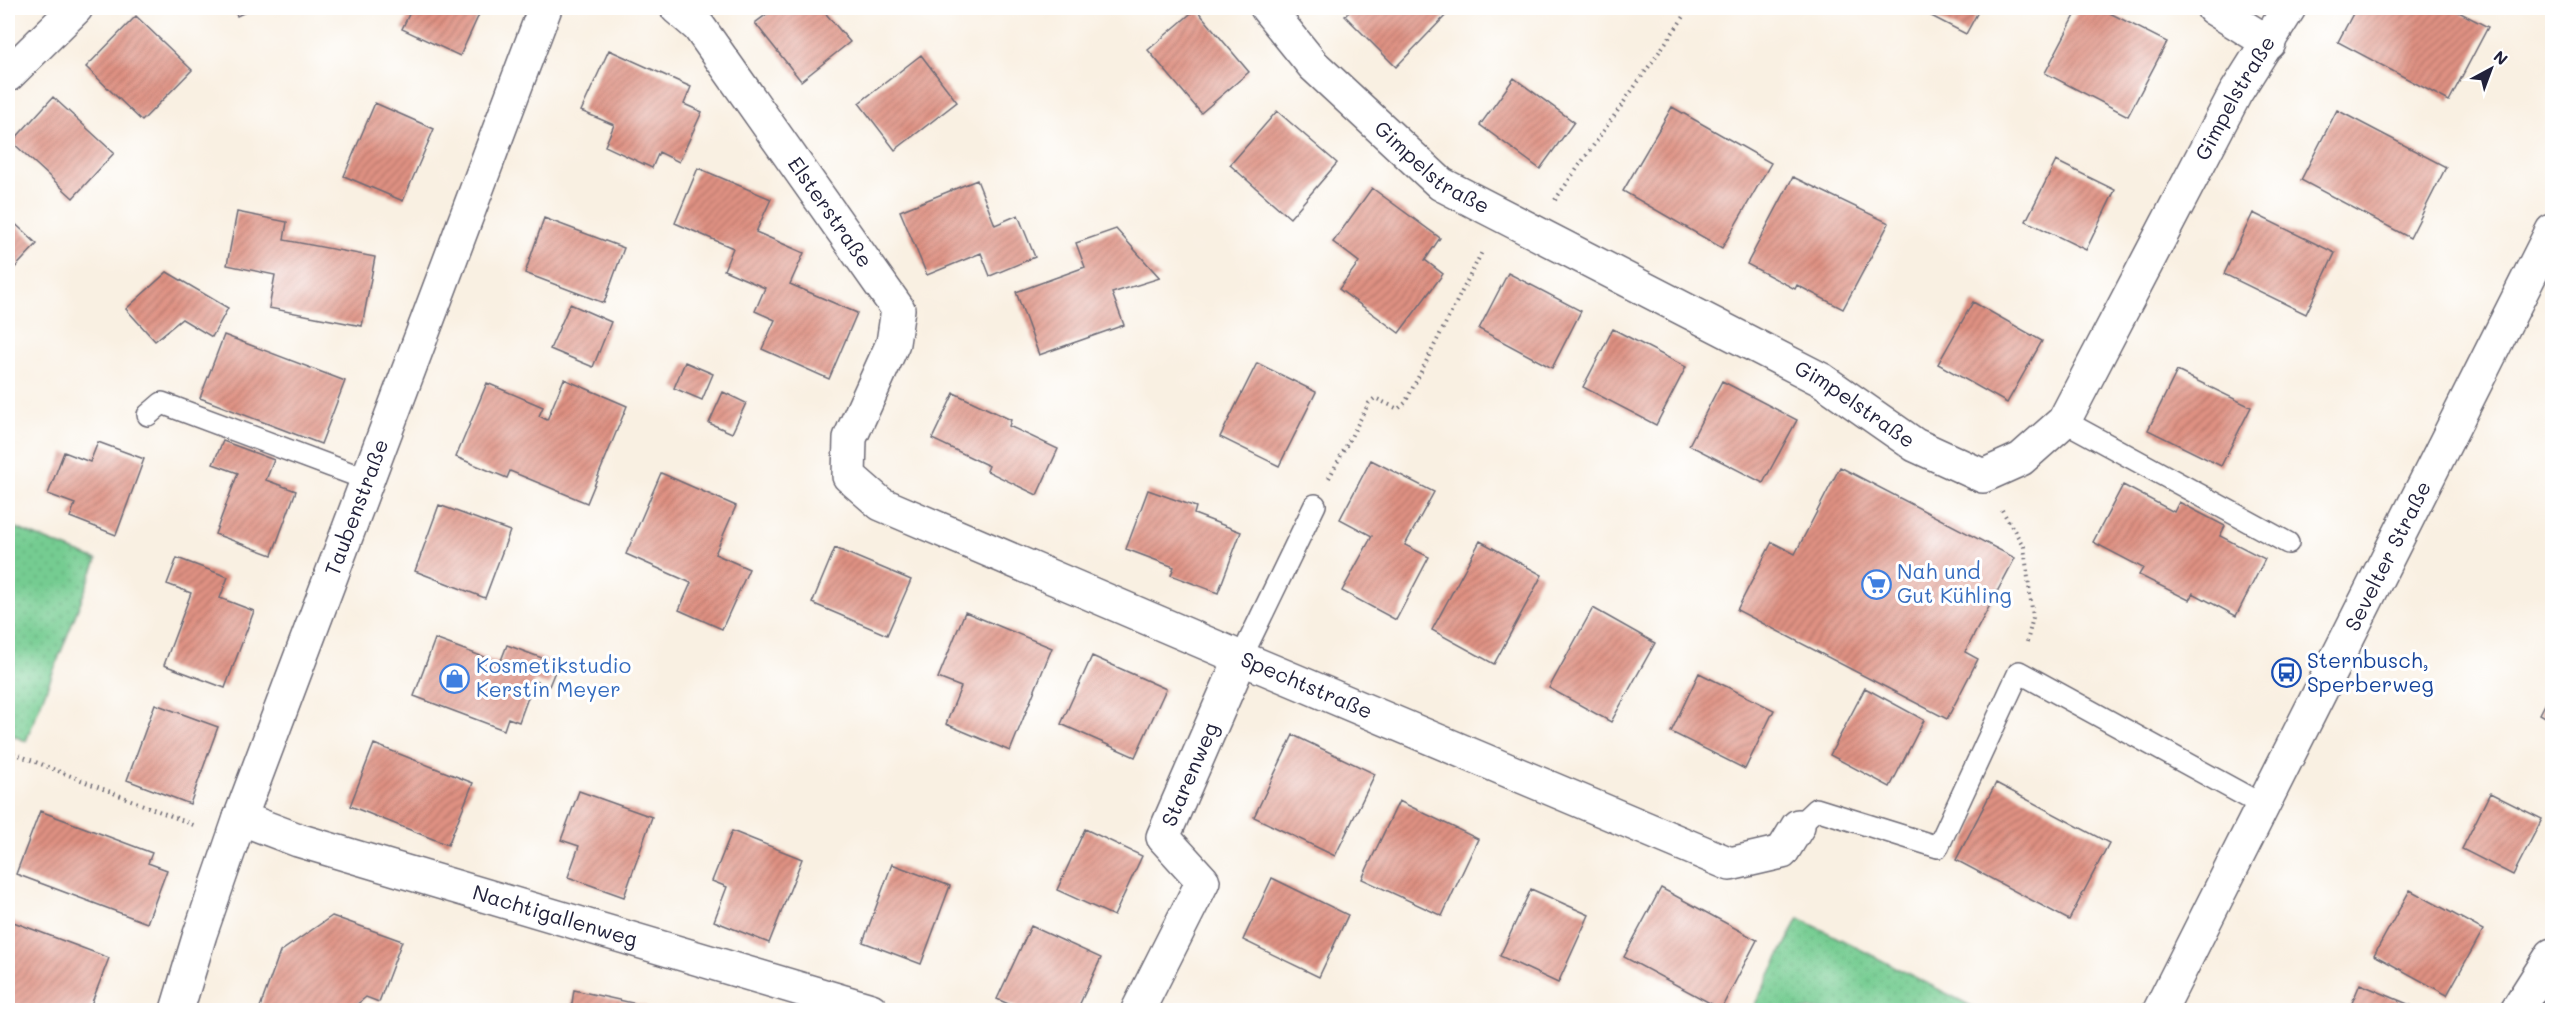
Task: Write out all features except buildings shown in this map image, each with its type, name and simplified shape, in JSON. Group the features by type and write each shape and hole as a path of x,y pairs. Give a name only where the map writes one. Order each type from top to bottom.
{"street":[{"path":"8,75 76,8"},
{"name":"Taubenstraße","path":"177,1011 200,934 236,830 544,8"},
{"name":"Elsterstraße","path":"678,8 699,27 898,309 893,343 850,438"},
{"name":"Gimpelstraße","path":"1267,8 1313,64 1441,184 1822,380 1915,445 1983,476 2021,459 2064,421 2235,94 2289,8"},
{"path":"2213,8 2269,43"},
{"name":"Sevelter Straße","path":"2160,1011 2553,231"},
{"name":"Spechtstraße","path":"850,438 849,476 881,504 1730,864 1782,852 1798,826"},
{"name":"Starenweg","path":"1138,1011 1203,881 1163,837 1241,658"},
{"name":"Nachtigallenweg","path":"236,830 298,840 871,1011"},
{"path":"2526,1008 2553,956"}],"lane":[{"path":"148,415 162,403 368,480"},
{"path":"2064,421 2288,543"},
{"path":"1241,658 1315,505"},
{"path":"1798,826 1816,809 1938,847 2019,672 2264,806"}],"path":[{"path":"1533,233 1690,8"},
{"path":"1315,505 1369,403 1375,398 1398,409 1405,403 1500,216"},
{"path":"1983,476 2024,547 2033,617 2019,672"},
{"path":"8,751 236,830"}],"green space":[{"path":"8,525 97,560 26,741 8,734"},
{"path":"1799,918 1979,1010 1752,1010"}],"place":[{"name":"Nah und Gut Kühling","path":"1876,584"},
{"name":"Sternbusch, Sperberweg","path":"2286,673"},
{"name":"Kosmetikstudio Kerstin Meyer","path":"455,678"}]}
